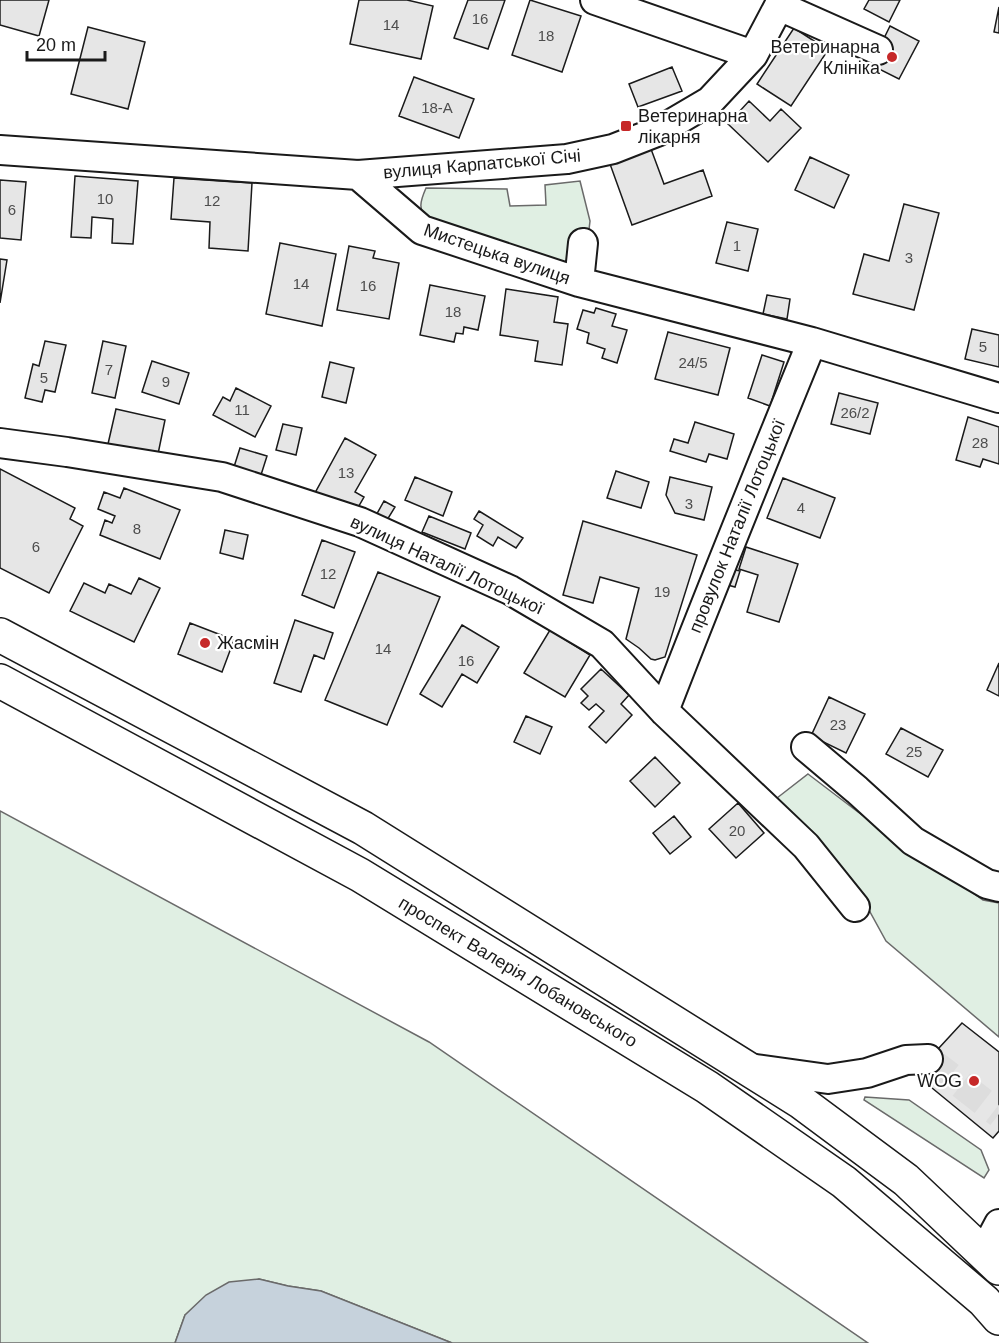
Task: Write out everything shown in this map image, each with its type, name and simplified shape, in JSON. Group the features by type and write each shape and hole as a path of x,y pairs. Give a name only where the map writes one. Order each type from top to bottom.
{"main road":[{"name":"проспект Валерія Лобановського","path":"0,635 363,828 801,1102 906,1180 992,1261"},
{"name":"проспект Валерія Лобановського","path":"0,681 360,875 708,1087 844,1182 984,1301 999,1318"}],"street":[{"path":"595,0 753,55"},
{"path":"781,3 878,50"},
{"name":"вулиця Карпатської Січі","path":"358,175 567,159 613,149 659,131 710,102 753,55 781,3"},
{"path":"0,150 358,175"},
{"name":"Мистецька вулиця","path":"358,175 422,230 579,282 812,342 999,398"},
{"path":"579,282 583,243"},
{"name":"провулок Наталії Лотоцької","path":"664,711 718,569 745,509 812,342"},
{"name":"вулиця Наталії Лотоцької","path":"0,443 222,477 360,522 510,590 602,644 664,711 806,846 855,906"},
{"path":"806,747 858,790 913,841 987,884 999,887"},
{"path":"747,1068 828,1079 867,1073 906,1060 928,1059"},
{"path":"992,1261 991,1239 999,1224"}],"green space":[{"path":"580,181 590,221 588,238 574,271 427,223 421,209 426,188 507,189 510,206 546,205 545,185"},
{"path":"808,774 983,900 999,903 999,1037 886,941 859,892 777,798"},
{"path":"0,811 429,1042 868,1343 452,1343 321,1291 259,1279 185,1315 175,1343 0,1343"},
{"path":"865,1097 909,1100 981,1150 989,1170 984,1178 864,1100"}],"shaded area":[{"path":"259,1279 321,1291 452,1343 175,1343 185,1315 206,1295 229,1282"}],"building":[{"path":"0,0 49,0 39,36 0,25"},
{"path":"359,0 407,0 433,6 421,59 350,44"},
{"path":"468,0 505,0 488,49 454,38"},
{"path":"530,0 581,16 562,72 512,55"},
{"path":"869,0 900,0 889,22 864,9"},
{"path":"999,7 999,33 994,32"},
{"name":"Ветеринарна Клініка","path":"890,26 919,41 899,79 871,65"},
{"path":"88,27 145,42 128,109 71,94"},
{"path":"794,28 828,50 791,106 757,84"},
{"path":"672,67 682,91 638,107 629,84"},
{"path":"414,77 474,99 459,138 399,116"},
{"path":"749,101 770,121 781,109 801,128 768,162 728,124"},
{"path":"651,149 664,184 703,170 712,196 632,225 610,164"},
{"path":"810,157 849,175 834,208 795,190"},
{"path":"75,176 138,181 133,244 112,243 113,219 92,217 91,238 71,237"},
{"path":"174,178 252,183 248,251 209,248 210,222 171,219"},
{"path":"0,180 26,182 21,240 0,238"},
{"path":"904,204 939,213 914,310 853,294 864,254 889,261"},
{"path":"727,222 758,229 748,271 716,263"},
{"path":"280,243 336,254 322,326 266,314"},
{"path":"349,246 375,251 373,258 399,263 389,319 337,310"},
{"path":"0,259 7,260 0,303"},
{"path":"430,285 485,296 478,330 464,327 463,334 456,333 454,342 420,335"},
{"path":"506,289 558,297 554,322 568,324 562,365 535,361 538,341 500,335"},
{"path":"767,295 790,299 787,319 763,314"},
{"path":"596,308 616,314 612,326 627,330 617,363 602,358 605,349 587,343 589,333 577,329 583,310 594,313"},
{"path":"972,329 999,335 999,367 965,359"},
{"path":"668,332 730,348 718,395 655,379"},
{"path":"45,341 66,345 55,392 45,390 42,402 25,398 33,364 39,366"},
{"path":"103,341 126,346 115,398 92,393"},
{"path":"762,355 784,362 770,406 748,398"},
{"path":"152,361 189,373 179,404 142,392"},
{"path":"330,362 354,368 346,403 322,397"},
{"path":"236,388 271,406 255,437 213,415 223,397 230,401"},
{"path":"839,393 878,403 870,434 831,424"},
{"path":"116,409 165,420 158,454 108,444"},
{"path":"968,417 999,427 999,464 983,459 980,467 956,460"},
{"path":"695,422 734,434 727,459 709,454 706,462 670,451 674,439 688,443"},
{"path":"283,424 302,428 296,455 276,450"},
{"path":"345,438 376,455 355,492 364,497 356,511 315,493"},
{"path":"240,448 267,456 260,478 233,470"},
{"path":"0,469 75,508 70,519 83,526 49,593 0,568"},
{"path":"616,471 649,482 641,508 607,498"},
{"path":"415,477 452,492 443,516 405,500"},
{"path":"670,477 712,487 704,520 675,513 666,495"},
{"path":"783,478 835,498 820,538 767,518"},
{"path":"124,488 180,510 160,559 100,535 105,520 112,523 115,516 98,509 104,492 120,498"},
{"path":"384,501 395,507 384,525 374,519"},
{"path":"479,511 523,538 516,548 498,537 493,546 477,536 483,525 474,519"},
{"path":"429,516 471,533 465,549 422,532"},
{"path":"583,521 697,555 665,657 651,659 626,639 639,588 600,577 593,603 563,595"},
{"path":"225,530 248,535 243,559 220,553"},
{"path":"322,540 355,552 334,608 302,595"},
{"path":"746,547 798,564 779,622 747,612 758,575 739,569"},
{"path":"728,568 740,571 735,587 724,584"},
{"path":"378,572 440,597 387,725 325,700"},
{"path":"139,578 160,588 134,642 70,611 84,583 105,593 109,584 131,594"},
{"path":"295,620 333,633 324,659 314,655 301,692 274,683"},
{"path":"190,623 234,640 222,672 178,654"},
{"path":"462,625 499,647 477,683 462,674 442,707 420,694"},
{"path":"550,630 590,655 565,697 524,673"},
{"path":"999,663 999,696 987,690"},
{"path":"601,669 629,695 621,704 632,715 606,743 589,727 604,711 596,704 589,710 581,703 588,696 581,689"},
{"path":"829,697 865,714 846,753 811,736"},
{"path":"526,716 552,727 540,754 514,742"},
{"path":"901,728 943,750 928,777 886,754"},
{"path":"655,757 680,783 655,807 630,781"},
{"path":"738,803 764,833 736,858 709,829"},
{"path":"674,816 691,837 670,854 653,833"},
{"path":"962,1023 999,1052 999,1131 993,1138 915,1074"}],"tunnel":[{"path":"928,1059 999,1114"}],"place":[{"name":"Ветеринарна Клініка","path":"892,57"},
{"name":"Ветеринарна лікарня","path":"626,126"},
{"name":"Жасмін","path":"205,643"},
{"name":"WOG","path":"974,1081"}]}
